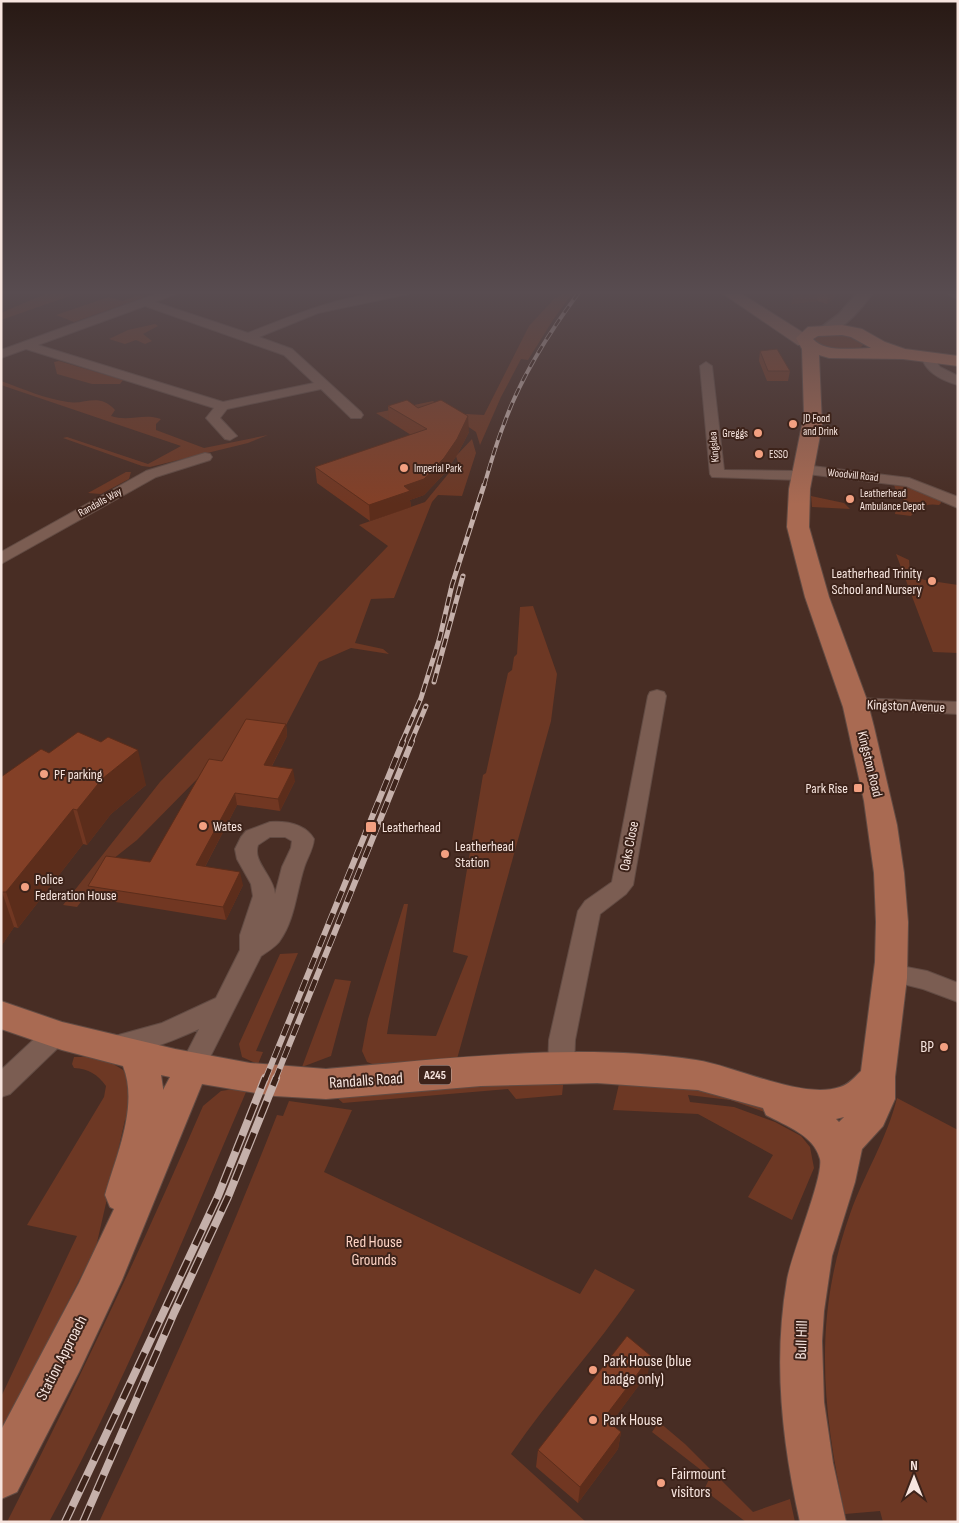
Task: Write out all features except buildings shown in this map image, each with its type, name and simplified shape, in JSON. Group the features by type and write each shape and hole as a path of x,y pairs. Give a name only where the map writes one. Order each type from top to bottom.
{"main road":[{"name":"Kingston Road","path":"814,362 813,426 797,499 798,529 812,583 855,704 878,796 889,865 892,944 891,973 877,1078 876,1103 869,1116 845,1142 840,1162"},
{"name":"Randalls Road","path":"1,1014 54,1035 192,1068 230,1075 326,1084 468,1073 562,1068 606,1068 707,1077 766,1096 833,1104 848,1101 861,1093 877,1078"},
{"name":"Station Approach","path":"120,1051 145,1076 147,1102 124,1198 120,1239"},
{"name":"Station Approach","path":"1,1476 96,1293 138,1200 177,1096 192,1068"},
{"name":"Randalls Road","path":"766,1096 825,1131 835,1144 840,1162"},
{"name":"Bull Hill","path":"823,1522 810,1467 804,1415 801,1365 803,1316 807,1279 817,1240 836,1182 840,1162"}],"street":[{"path":"81,362 222,406 323,385"},
{"path":"299,362 356,415"},
{"path":"929,362 933,367 958,380"},
{"name":"Kingslea","path":"706,366 717,474 803,473"},
{"path":"222,406 213,418 230,436"},
{"name":"Randalls Way","path":"1,559 35,538 151,474 205,457"},
{"name":"Woodvill Road","path":"803,473 909,482 958,503"},
{"name":"Oaks Close","path":"562,1068 562,1040 589,911 597,902 614,893 622,885 657,696"},
{"name":"Kingston Avenue","path":"855,704 958,708"},
{"path":"192,1068 252,950 252,935 263,908 264,892 260,876 246,856 246,847 251,839 259,833 286,829 298,832 303,839 302,848 293,866 282,913 270,937 252,950"},
{"path":"891,973 927,980 958,993"},
{"path":"120,1051 143,1040 169,1033 225,1004"},
{"path":"1,1086 54,1035"}],"green space":[{"path":"54,362 63,362 123,380 120,384 92,384 57,374"},
{"path":"511,362 519,362 501,397 480,445 476,432 448,413 484,415"},
{"path":"1,381 60,401 98,400 115,410 111,416 118,418 154,417 161,419 156,424 156,430 204,448 268,435 248,443 150,467 142,466 63,438 67,437 148,464 181,446 1,385"},
{"path":"433,401 448,413 408,416 389,421 376,413"},
{"path":"472,439 476,453 462,496 438,495 432,502 394,598 371,599 355,643 383,649 389,654 351,648 319,662 283,731 223,765 205,771 137,840 113,859 77,907 63,905 160,782 388,546 359,525 425,502 458,462 456,456"},
{"path":"126,472 131,472 129,479 101,494 88,493"},
{"path":"893,482 903,483 940,498 941,503 939,505 923,506 911,516 895,514 896,507 906,497 896,491"},
{"path":"811,496 844,503 850,509 812,507"},
{"path":"896,554 909,560 910,572 915,577 958,585 958,653 933,652"},
{"path":"533,606 557,674 551,721 457,1059 375,1065 367,1062 362,1051 368,1019 404,904 408,904 387,1034 436,1036 468,956 453,952 483,775 486,773 508,673 512,670 514,657 517,654 520,607"},
{"path":"298,953 256,1051 263,1052 258,1064 242,1057 239,1044 280,954"},
{"path":"335,979 351,981 331,1056 302,1067"},
{"path":"74,1057 102,1057 123,1070 132,1082 134,1111 125,1120 96,1247 1,1433 1,1397 77,1236 27,1225 104,1097 106,1086 92,1073 74,1068 72,1064"},
{"path":"564,1077 562,1095 516,1099 508,1089 343,1103 335,1096"},
{"path":"619,1084 684,1085 768,1107 785,1119 730,1100 688,1095 690,1102 734,1107 775,1122 801,1136 810,1147 814,1168 792,1220 748,1197 773,1155 698,1114 613,1110"},
{"path":"234,1089 246,1092 153,1309 77,1470 49,1522 7,1522 108,1316 203,1106 221,1091"},
{"path":"897,1098 958,1130 958,1522 883,1522 880,1511 845,1514 831,1437 825,1363 826,1326 830,1290 838,1252 850,1214 887,1128"},
{"name":"Red House Grounds","path":"289,1101 352,1110 324,1172 580,1294 595,1269 635,1290 511,1454 586,1522 99,1522 192,1320 277,1115 283,1116"},
{"path":"659,1422 685,1444 753,1512 790,1499 795,1522 746,1522 704,1490 710,1477 652,1432"}],"railway":[{"path":"484,486 498,439 511,406 533,362"},
{"path":"402,742 421,698 440,637 452,585 484,485"},
{"path":"434,682 463,576"},
{"path":"411,742 426,706"},
{"path":"265,1080 403,741"},
{"path":"275,1080 412,741"},
{"path":"65,1522 218,1196 265,1078"},
{"path":"83,1522 174,1313 228,1197 276,1078"}],"place":[{"name":"JD Food and Drink","path":"793,424"},
{"name":"Greggs","path":"758,433"},
{"name":"ESSO","path":"759,454"},
{"name":"Imperial Park","path":"404,468"},
{"name":"Leatherhead Ambulance Depot","path":"850,499"},
{"name":"Leatherhead Trinity School and Nursery","path":"932,581"},
{"name":"PF parking","path":"44,774"},
{"name":"Park Rise","path":"858,788"},
{"name":"Wates","path":"203,826"},
{"name":"Leatherhead","path":"371,827"},
{"name":"Leatherhead Station","path":"445,854"},
{"name":"Police Federation House","path":"25,887"},
{"name":"BP","path":"944,1047"},
{"name":"Park House (blue badge only)","path":"593,1370"},
{"name":"Park House","path":"593,1420"},
{"name":"Fairmount visitors","path":"661,1483"}]}
